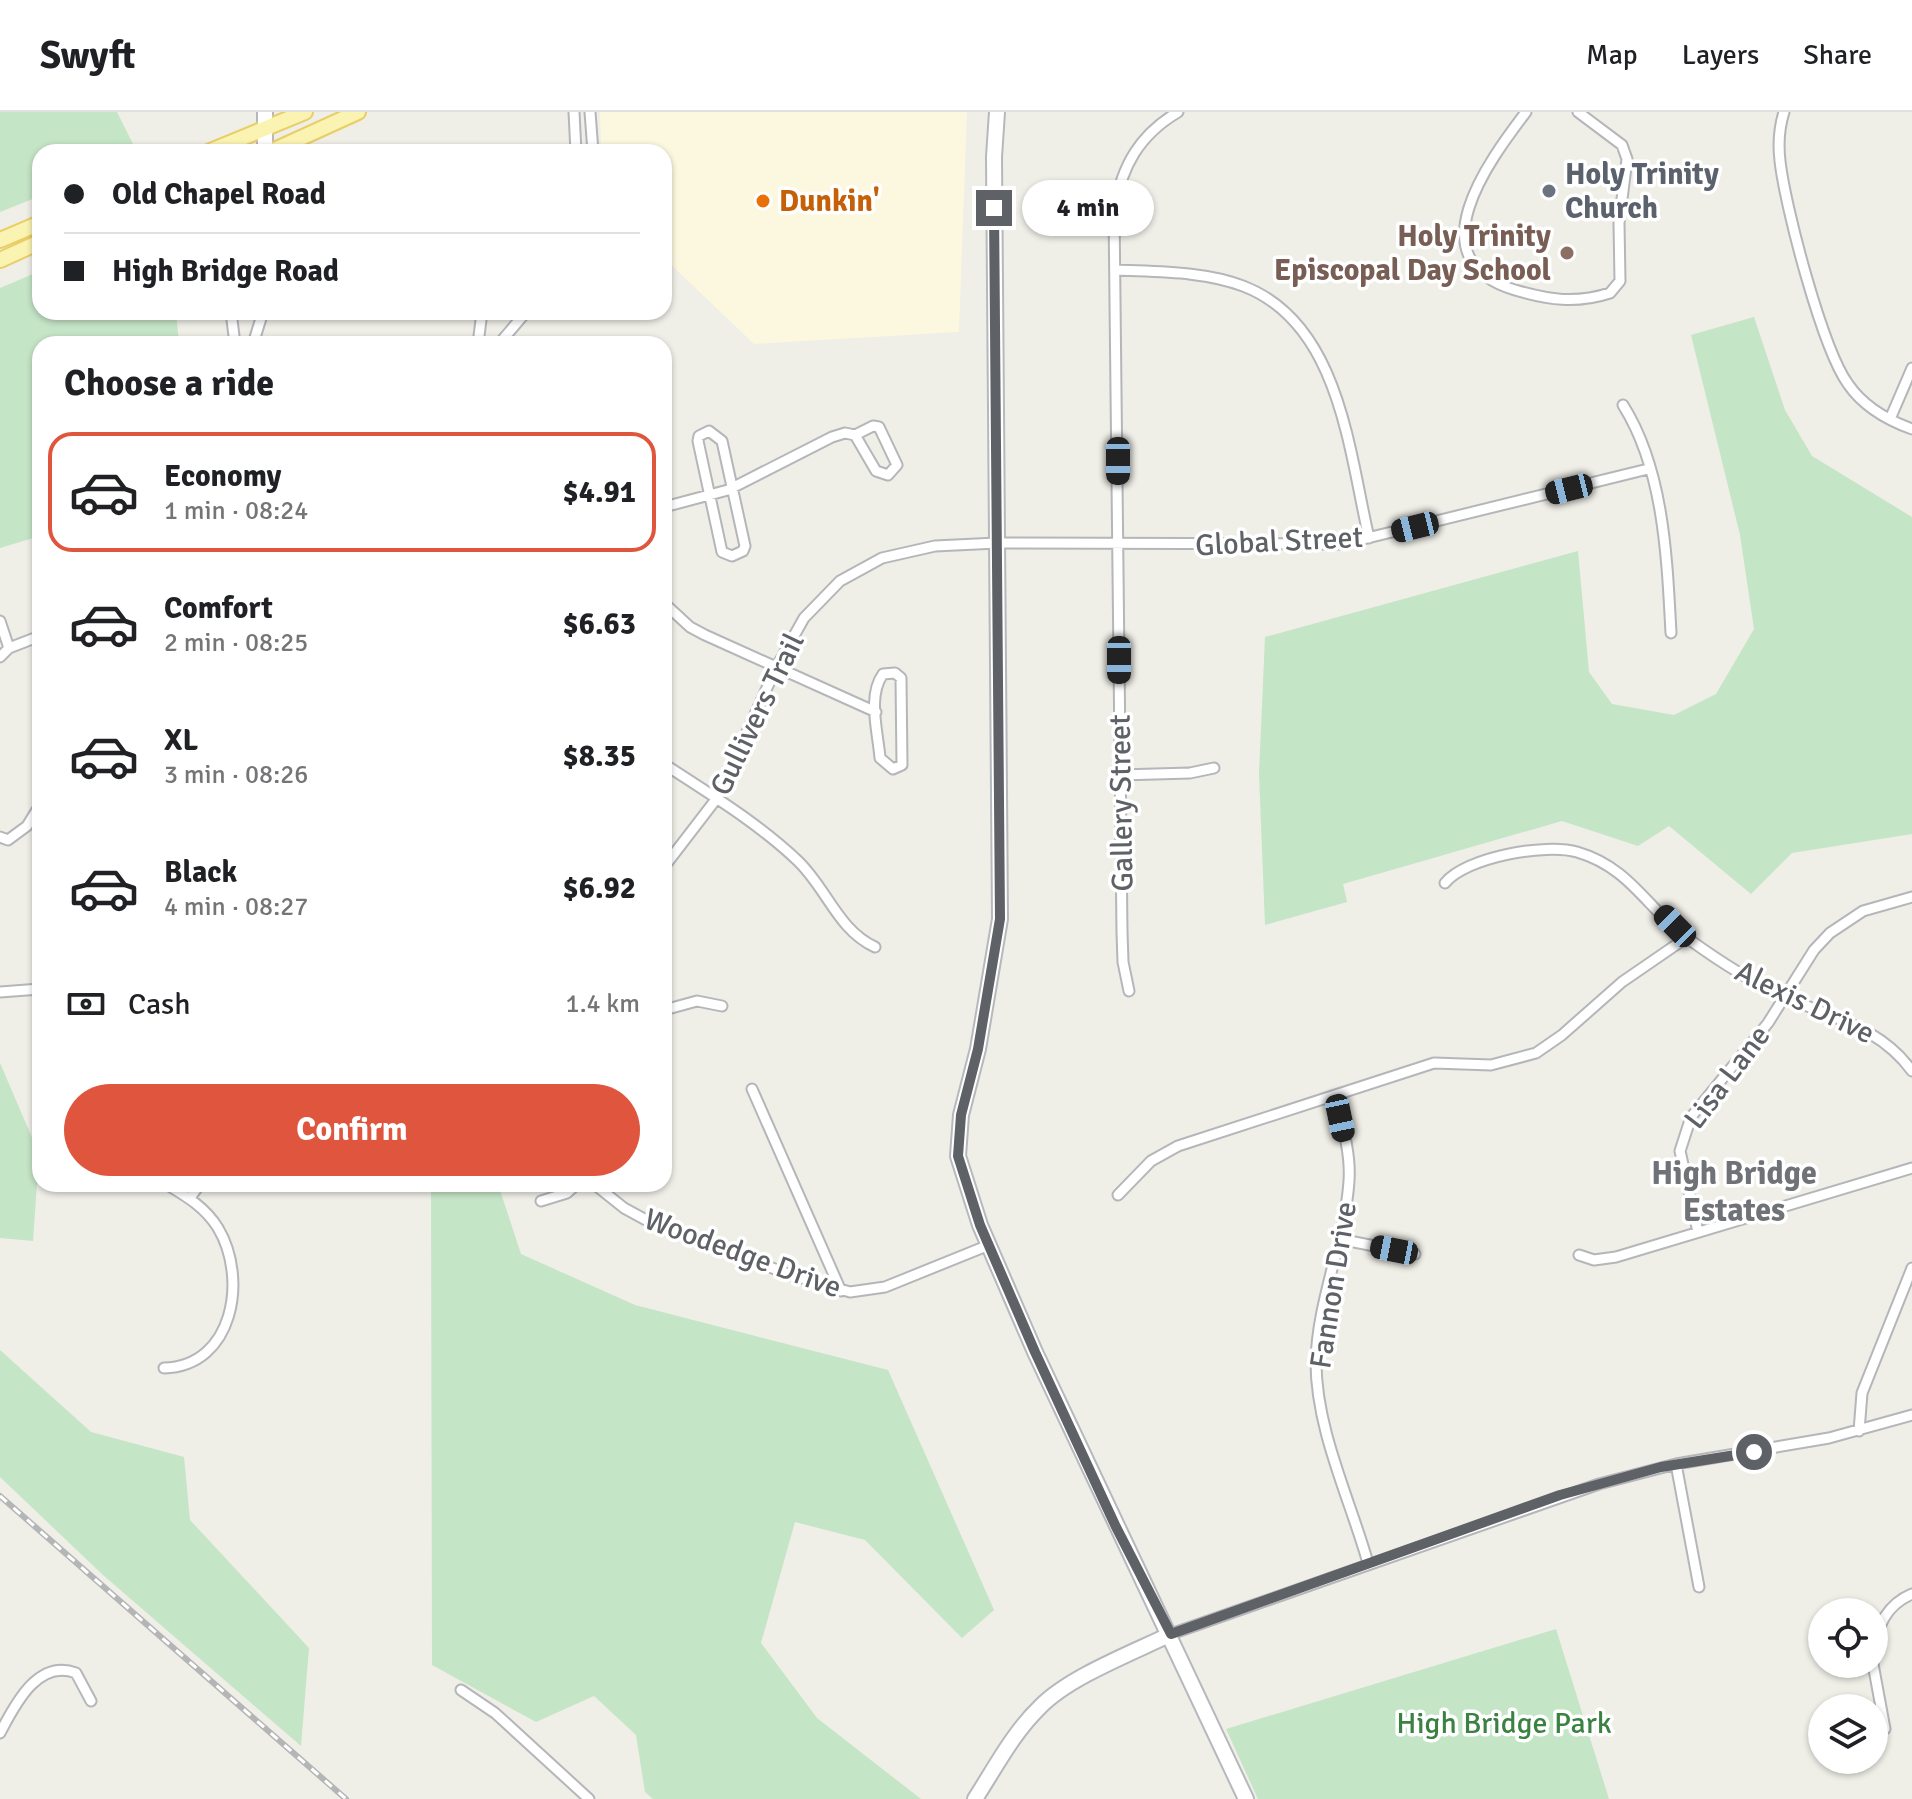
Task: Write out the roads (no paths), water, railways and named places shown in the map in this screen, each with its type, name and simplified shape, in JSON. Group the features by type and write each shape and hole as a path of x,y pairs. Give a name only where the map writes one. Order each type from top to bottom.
{"main road":[{"path":"227,144 305,112"},
{"path":"285,144 358,112"},
{"path":"0,240 32,226"},
{"path":"0,260 32,246"}],"street":[{"path":"265,112 266,144"},
{"path":"574,112 576,144"},
{"path":"590,112 592,144"},
{"path":"997,112 994,157 1000,919 957,1145 968,1196 989,1245 1100,1496 1171,1634 1246,1799"},
{"name":"Gallery Street","path":"1129,991 1123,962 1114,210 1125,168 1142,141 1178,112"},
{"path":"1526,112 1477,183 1467,212 1465,240 1474,265 1486,279 1544,299 1570,301 1610,293 1620,281 1619,223 1627,159 1622,145 1578,112"},
{"path":"1784,112 1779,140 1784,189 1832,352 1855,392 1890,419 1912,429"},
{"path":"1116,270 1194,275 1241,285 1267,297 1293,321 1315,350 1330,382 1369,538"},
{"path":"506,336 519,320"},
{"path":"1890,419 1912,368"},
{"path":"1623,405 1635,429 1648,469 1662,527 1671,633"},
{"path":"672,505 732,488 832,437 845,433 855,435 865,428 879,427 897,465 894,472 888,475 876,471 855,435"},
{"path":"709,431 722,441 732,488 745,546 739,554 722,552 699,436 709,431"},
{"name":"Global Street","path":"997,543 1332,545 1648,469"},
{"name":"Gullivers Trail","path":"672,857 717,798 776,668 813,607 856,570 904,550 997,543"},
{"path":"672,610 690,627 876,712"},
{"path":"0,621 9,648"},
{"path":"0,657 9,648 32,639"},
{"path":"895,673 901,678 902,765 899,768 893,769 883,763 876,712 878,682 883,674 895,673"},
{"path":"1120,775 1181,774 1214,768"},
{"path":"672,769 717,798 792,855 809,873 850,932 875,947"},
{"path":"0,837 8,840 16,836 32,815"},
{"name":"Alexis Drive","path":"1445,883 1461,871 1501,857 1545,848 1571,850 1604,863 1633,883 1686,938 1784,996 1867,1029 1889,1045 1912,1071"},
{"name":"Lisa Lane","path":"1698,1232 1680,1159 1682,1134 1702,1100 1768,1023 1814,950 1840,925 1873,907 1912,897"},
{"path":"1118,1195 1143,1168 1168,1150 1434,1063 1491,1065 1536,1053 1562,1035 1622,982 1686,938"},
{"path":"0,992 32,990"},
{"path":"672,1008 697,1001 722,1006"},
{"path":"752,1089 841,1291"},
{"name":"Fannon Drive","path":"1335,1097 1349,1175 1319,1337 1317,1378 1329,1437 1368,1563"},
{"path":"1579,1255 1589,1259 1607,1258 1912,1168"},
{"path":"164,1368 193,1362 211,1348 231,1309 233,1283 227,1247 210,1217 180,1192"},
{"path":"190,1198 194,1192"},
{"path":"541,1201 568,1192"},
{"name":"Woodedge Drive","path":"604,1192 646,1220 841,1291 866,1292 885,1287 989,1245"},
{"path":"1339,1239 1415,1254"},
{"path":"1859,1431 1862,1393 1912,1268"},
{"path":"975,1799 1009,1745 1041,1705 1065,1688 1171,1634 1560,1495 1676,1464 1859,1431 1912,1415"},
{"path":"1676,1464 1699,1587"},
{"path":"1888,1611 1912,1594"},
{"path":"0,1733 21,1693 39,1680 62,1671 76,1673 91,1701"},
{"path":"461,1690 495,1713 589,1799"}],"railway":[{"path":"0,1496 346,1799"}],"place":[{"name":"Holy Trinity Church","path":"1549,191"},
{"name":"Dunkin'","path":"763,201"},
{"name":"Holy Trinity Episcopal Day School","path":"1567,253"}],"district":[{"name":"High Bridge Estates","path":"1734,1192"}],"park label":[{"name":"High Bridge Park","path":"1504,1723"}]}
